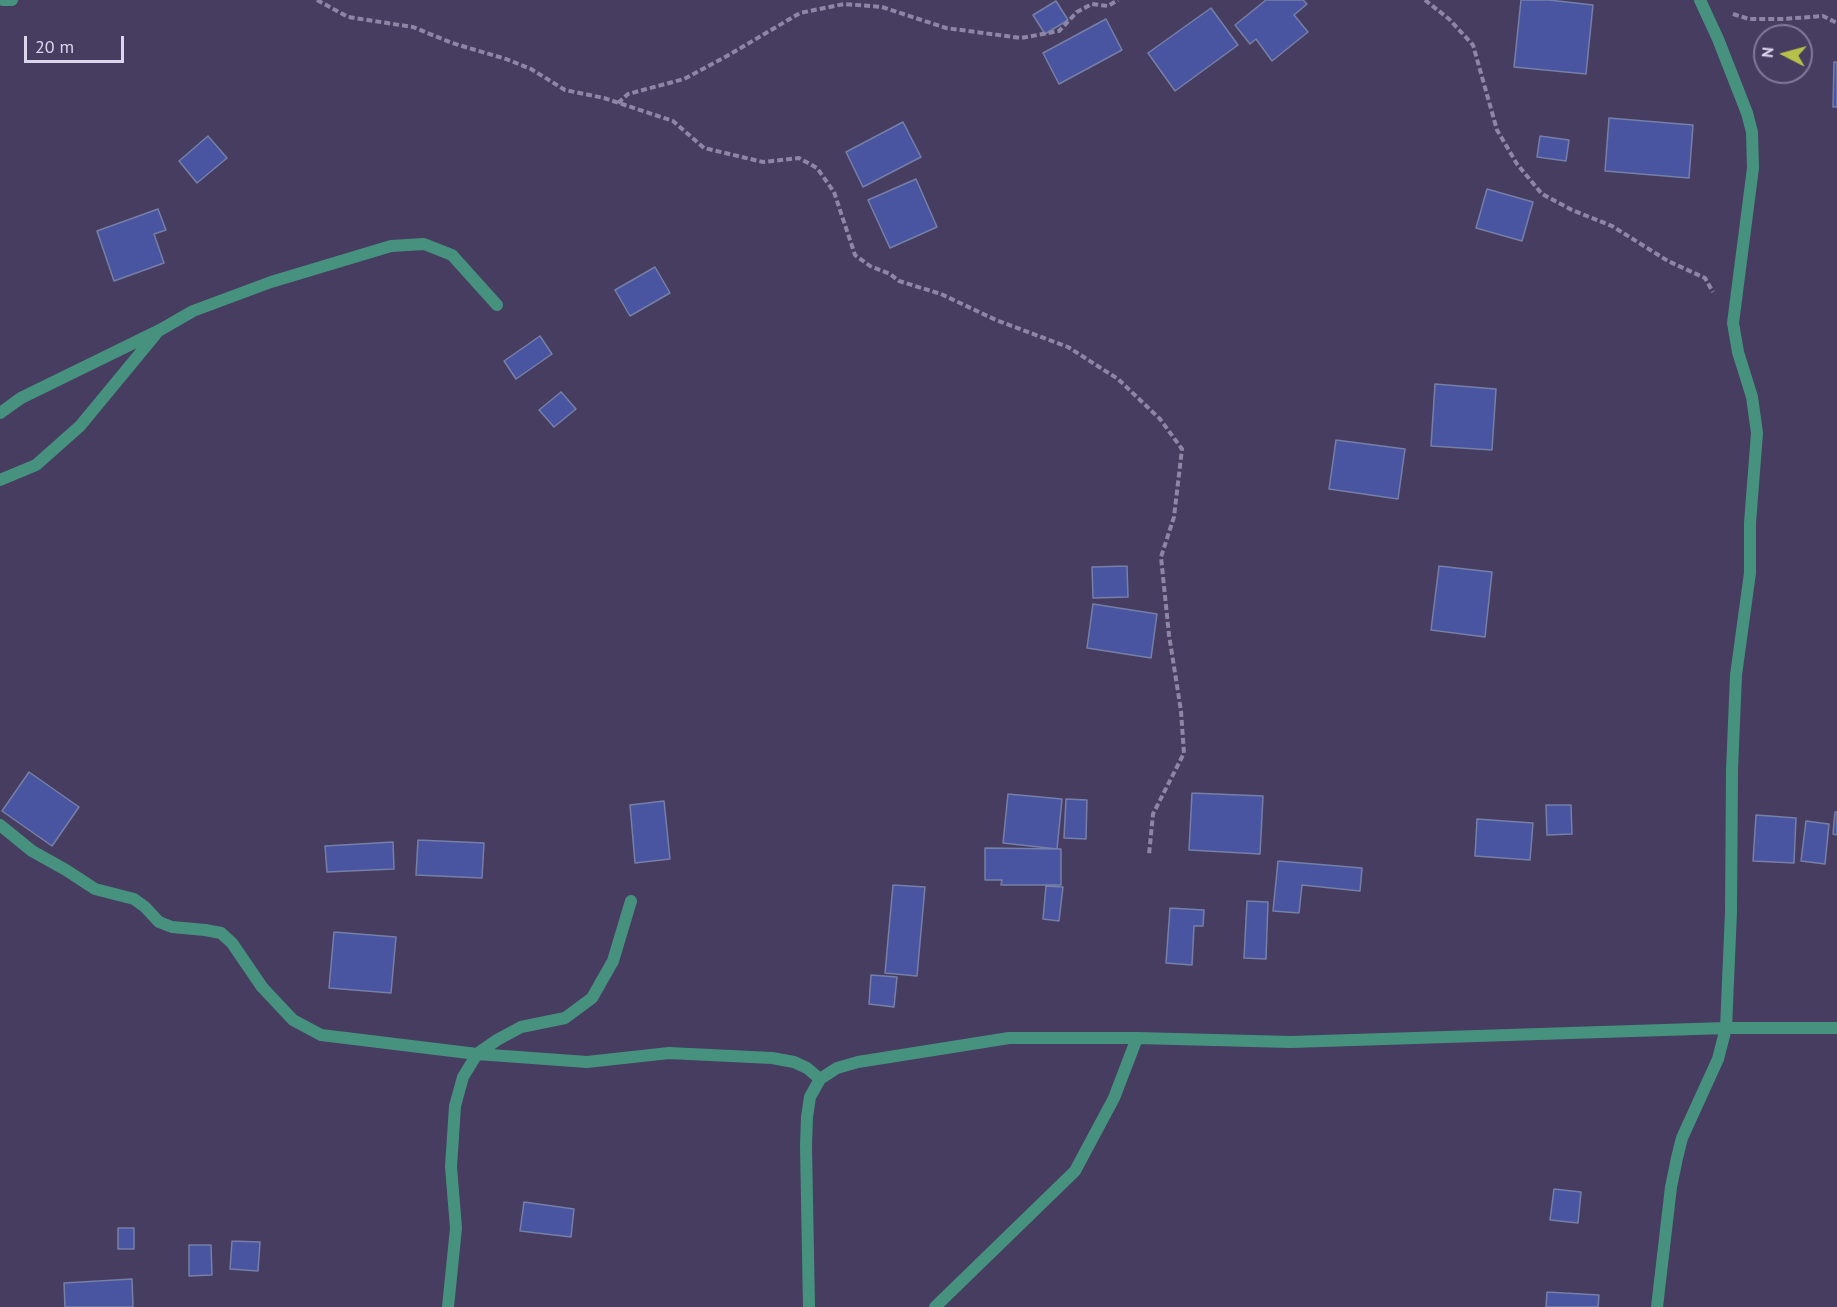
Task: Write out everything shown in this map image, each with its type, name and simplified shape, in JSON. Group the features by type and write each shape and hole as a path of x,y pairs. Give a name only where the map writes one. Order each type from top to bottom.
{"street":[{"path":"3,0 12,0"},
{"path":"1657,1307 1671,1187 1677,1158 1682,1138 1718,1059 1726,1028 1736,675 1750,573 1750,523 1757,433 1752,397 1738,352 1733,323 1753,168 1753,140 1747,113 1718,39 1700,2"},
{"path":"0,413 21,398 160,330 193,311 271,282 391,246 424,244 452,255 497,305"},
{"path":"0,480 36,465 80,426 160,330"},
{"path":"0,825 32,851 95,889 134,899 159,922 172,927 221,933 232,943 262,987 292,1020 321,1035 477,1054 587,1062 669,1053 772,1058 794,1062 820,1078"},
{"path":"448,1307 456,1228 451,1167 455,1106 463,1077 477,1054 496,1040 521,1027 565,1018 592,998 613,962 631,901"},
{"path":"809,1307 807,1117 810,1097 820,1078 837,1068 858,1062 1009,1038 1137,1038 1292,1042 1726,1028 1837,1028"},
{"path":"935,1307 1075,1171 1114,1098 1137,1038"}],"path":[{"path":"317,0 348,16 413,27 452,43 506,59 565,90 618,103 673,121 704,148 763,162 799,158 817,168 834,192 855,255 870,266 890,274 899,281 941,294 996,320 1068,347 1118,379 1160,419 1182,449 1174,517 1161,557 1184,753 1153,814 1149,855"},
{"path":"618,103 628,94 684,79 800,13 844,4 882,7 946,28 1021,38 1059,31 1077,12 1092,4 1108,6 1118,0"},
{"path":"1425,0 1449,19 1473,45 1497,130 1517,164 1542,194 1572,210 1612,226 1668,261 1705,278 1733,323"},
{"path":"1700,2 1749,19 1823,16 1837,23"}],"building":[{"path":"1266,0 1303,0 1307,4 1294,15 1308,32 1272,61 1256,39 1250,44 1235,25"},
{"path":"1521,0 1549,0 1593,5 1586,74 1514,67"},
{"path":"1056,1 1068,20 1045,34 1033,15"},
{"path":"1211,8 1238,45 1175,91 1148,53"},
{"path":"1106,19 1122,50 1059,84 1043,53"},
{"path":"1834,62 1837,62 1837,107 1833,107"},
{"path":"1609,118 1693,125 1689,178 1605,171"},
{"path":"903,122 921,157 863,187 846,152"},
{"path":"208,136 227,158 197,183 179,161"},
{"path":"1540,136 1569,140 1566,161 1537,157"},
{"path":"916,179 937,227 890,248 868,200"},
{"path":"1487,189 1533,202 1522,241 1476,228"},
{"path":"158,209 166,230 154,234 164,263 114,281 97,231"},
{"path":"655,267 670,293 630,316 615,290"},
{"path":"540,336 552,354 516,379 504,361"},
{"path":"1435,384 1496,389 1492,450 1431,446"},
{"path":"561,392 576,409 554,427 539,410"},
{"path":"1336,440 1405,449 1398,499 1329,489"},
{"path":"1127,566 1128,597 1093,598 1092,567"},
{"path":"1439,566 1492,572 1485,637 1431,630"},
{"path":"1093,604 1157,614 1151,658 1087,648"},
{"path":"29,772 79,807 52,846 2,811"},
{"path":"1192,793 1263,796 1260,854 1189,850"},
{"path":"1008,794 1062,799 1057,849 1003,843"},
{"path":"1066,799 1087,800 1086,839 1064,838"},
{"path":"664,801 670,859 635,863 630,805"},
{"path":"1546,805 1571,805 1572,834 1547,835"},
{"path":"1835,812 1837,812 1837,835 1833,834"},
{"path":"1756,815 1796,818 1794,863 1753,861"},
{"path":"1477,819 1533,823 1530,860 1475,856"},
{"path":"1806,821 1829,824 1825,864 1801,861"},
{"path":"418,840 484,843 482,878 416,875"},
{"path":"393,842 394,869 327,872 325,846"},
{"path":"985,848 1061,849 1061,885 1001,885 1002,880 985,880"},
{"path":"1278,861 1362,868 1360,891 1302,885 1299,913 1273,911"},
{"path":"893,885 925,887 917,976 885,973"},
{"path":"1046,886 1063,887 1059,921 1043,919"},
{"path":"1247,901 1268,902 1266,959 1244,958"},
{"path":"1170,908 1204,910 1203,926 1194,926 1192,965 1166,963"},
{"path":"334,932 396,937 391,993 329,988"},
{"path":"871,975 897,977 894,1007 869,1004"},
{"path":"1554,1189 1581,1192 1578,1223 1550,1220"},
{"path":"524,1202 574,1209 571,1237 520,1231"},
{"path":"118,1228 134,1228 134,1249 118,1249"},
{"path":"232,1241 260,1242 258,1271 230,1269"},
{"path":"189,1245 211,1245 212,1275 189,1276"},
{"path":"132,1279 133,1307 65,1307 64,1283"},
{"path":"1547,1292 1599,1295 1598,1307 1546,1307"}]}
